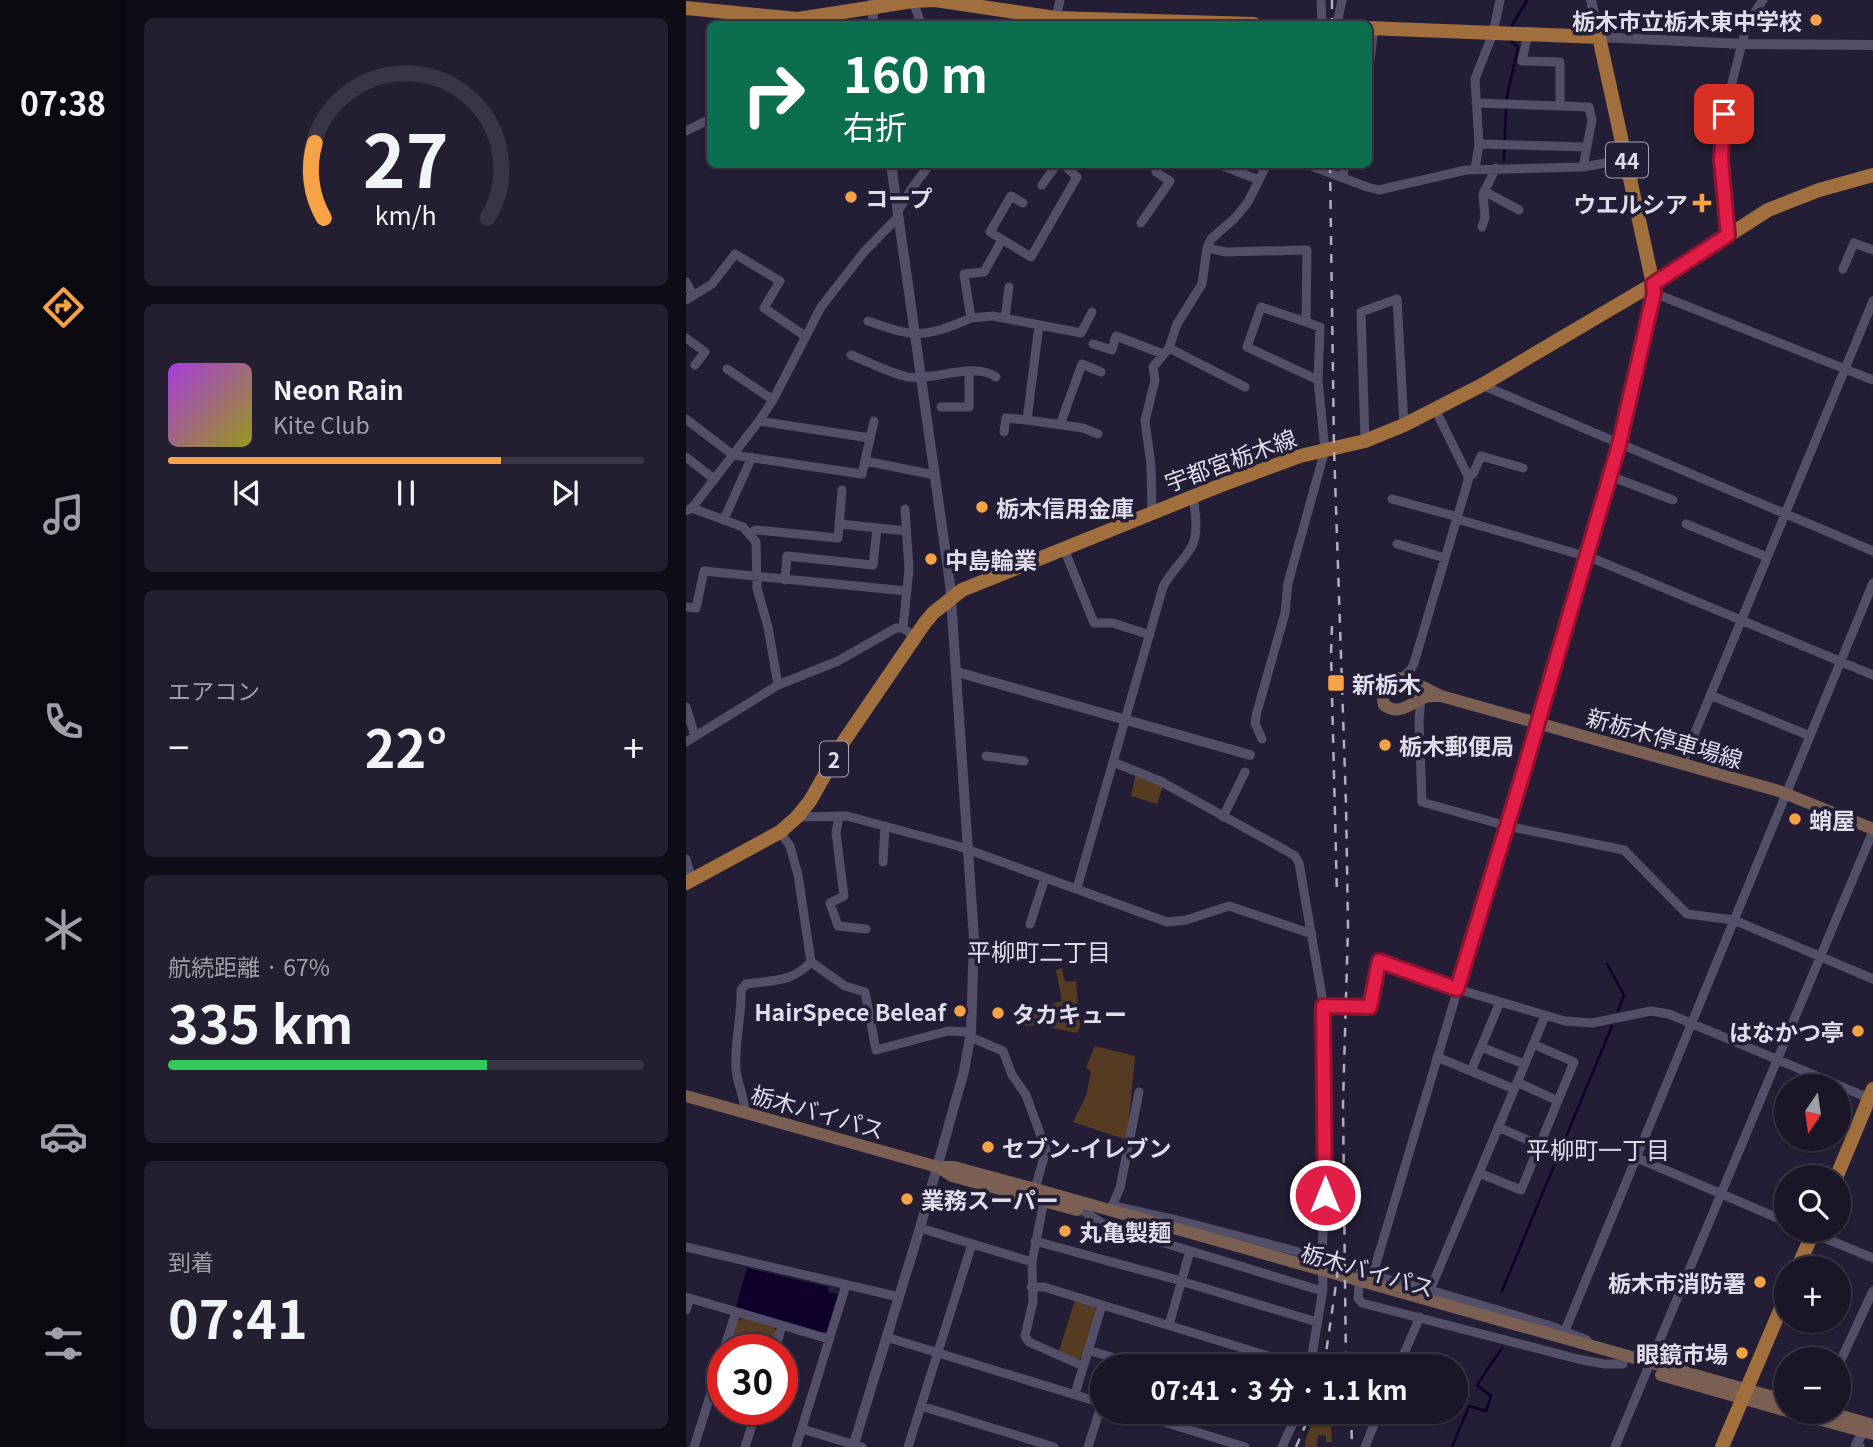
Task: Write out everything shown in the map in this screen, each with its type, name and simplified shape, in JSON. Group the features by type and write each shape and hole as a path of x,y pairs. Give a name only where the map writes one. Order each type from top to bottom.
{"main road":[{"path":"686,8 790,19 872,5 913,1 955,2 1058,21"},
{"path":"1372,28 1599,37"},
{"name":"44","path":"1599,37 1653,288"},
{"name":"宇都宮栃木線","path":"689,881 779,832 797,817 810,801 909,632 962,590 1194,496 1300,456 1365,441 1436,411 1653,288 1728,235 1788,200 1873,175"},
{"path":"1393,678 1402,678 1420,692 1407,708 1390,709 1383,701 1384,683 1393,678"},
{"name":"新栃木停車場線","path":"1420,692 1787,793 1873,830"},
{"name":"栃木バイパス","path":"686,1096 938,1167 954,1167 1035,1189 1083,1208"},
{"path":"1842,1165 1872,1096"},
{"name":"栃木バイパス","path":"938,1167 952,1176 1044,1201 1083,1208 1321,1274 1367,1282 1563,1334 1649,1368"},
{"name":"栃木バイパス","path":"1367,1282 1623,1364 1774,1399"},
{"path":"1722,1447 1774,1324"},
{"name":"栃木バイパス","path":"1744,1394 1774,1406"},
{"path":"1851,1420 1870,1426"},
{"path":"1851,1423 1870,1426"}],"street":[{"path":"1058,21 1060,0"},
{"path":"1321,0 1322,21"},
{"path":"1338,21 1342,0"},
{"path":"1475,169 1479,144 1475,79 1503,33 1500,0"},
{"path":"1591,0 1599,37 1742,44 1873,45"},
{"path":"1728,235 1721,160 1724,114 1747,24 1763,0"},
{"path":"913,1 920,21"},
{"path":"1528,34 1522,61 1560,62 1560,106"},
{"path":"1476,103 1589,107 1592,120 1583,167"},
{"path":"686,131 707,120"},
{"path":"1479,144 1587,147"},
{"path":"1316,168 1379,190 1445,173 1475,169 1583,167 1627,159"},
{"path":"802,1429 856,1446 954,1111 971,1035 974,939 951,599 892,168"},
{"path":"778,685 768,627 759,597 756,542 743,527 689,509 773,400 821,307 864,252 898,215 912,188 927,168"},
{"path":"1042,185 1054,168"},
{"path":"1023,203 1011,195 990,232 1031,257 1077,177 1067,168"},
{"path":"1228,168 1259,180"},
{"path":"1152,513 1151,465 1145,421 1155,380 1153,367 1166,351 1177,324 1202,284 1207,248 1212,239 1236,218 1248,202 1265,168"},
{"path":"1342,178 1345,168"},
{"path":"1482,227 1484,191 1496,168"},
{"path":"1141,223 1170,181 1156,172"},
{"path":"1484,191 1519,210"},
{"path":"971,318 964,274 984,272 1002,240"},
{"path":"1843,269 1854,243 1873,250"},
{"path":"1207,248 1226,252 1307,250 1306,322"},
{"path":"686,282 690,298 712,284 735,254 780,281 764,308 804,336"},
{"path":"1005,318 1009,287"},
{"path":"1367,1282 1507,826 1619,445 1653,288 1873,380"},
{"path":"1365,441 1361,312 1396,299 1404,425"},
{"path":"1682,764 1873,301"},
{"path":"1262,739 1255,723 1256,712 1285,613 1288,583 1325,450 1318,380 1320,327 1261,307 1247,346 1318,380"},
{"path":"868,321 914,335 942,331 971,318 993,316 1081,333 1092,312"},
{"path":"1027,420 1039,325"},
{"path":"1093,344 1112,349 1116,336 1166,351 1245,387"},
{"path":"686,338 705,352 695,365"},
{"path":"851,355 907,377 970,372 990,373 996,377"},
{"path":"1060,425 1082,363 1101,372"},
{"path":"727,369 773,400"},
{"path":"941,407 969,407 970,372"},
{"path":"1482,385 1873,551"},
{"path":"1402,678 1413,663 1458,518 1468,476 1436,411"},
{"path":"1004,432 1006,418 1083,428 1098,434"},
{"path":"686,419 733,455 862,474 874,421"},
{"path":"759,421 870,438"},
{"path":"1468,476 1473,474 1481,456 1523,468"},
{"path":"686,457 714,479"},
{"path":"724,520 752,457"},
{"path":"865,461 934,475"},
{"path":"1610,475 1673,500"},
{"path":"750,533 756,530 838,538 842,490"},
{"path":"1077,888 1163,587 1192,546 1196,532 1194,496"},
{"path":"1392,499 1586,555 1873,674"},
{"path":"686,742 778,685 838,661 896,628 909,632 905,509"},
{"path":"840,524 906,531"},
{"path":"1686,524 1767,557"},
{"path":"785,580 787,556 873,565 877,528"},
{"path":"1398,544 1446,558"},
{"path":"1064,549 1094,623 1113,623 1150,635"},
{"path":"686,607 696,608 704,571 907,591"},
{"path":"1623,1364 1578,1359 1359,1301 1360,1272 1367,1282 1430,1290 1526,1319 1563,1334 1873,583"},
{"path":"1413,663 1420,692 1422,802 1507,826 1624,850 1687,914 1734,920 1873,979"},
{"path":"957,672 1250,755"},
{"path":"1710,695 1810,736"},
{"path":"686,707 695,736"},
{"path":"1407,708 1416,714 1419,720"},
{"path":"986,756 1024,761"},
{"path":"1113,762 1160,781 1294,856 1299,863 1297,874 1312,934 1323,1006 1325,1198 1317,1322 1310,1354"},
{"path":"1223,817 1245,772"},
{"path":"797,817 839,816 968,849 1167,922 1185,920 1229,906 1312,934"},
{"path":"839,816 836,833 845,896 830,903 838,926 866,929"},
{"path":"883,862 885,826"},
{"path":"1615,1447 1873,830"},
{"path":"779,832 790,846 798,875 811,962 845,986 865,992 876,1050 948,1031 971,1035 1003,1051 1012,1076 1027,1095 1046,1150 1035,1189"},
{"path":"686,859 689,881"},
{"path":"1030,924 1045,878"},
{"path":"1323,1006 1370,1007 1379,961 1457,989 1575,1023 1592,1023 1651,1011 1668,1014 1872,1096"},
{"path":"745,1113 744,1098 736,1072 742,1010 741,990 746,984 791,978 800,974 811,962"},
{"path":"1471,1071 1500,1002"},
{"path":"1430,1290 1545,1016"},
{"path":"1479,1172 1521,1190 1574,1062 1533,1044"},
{"path":"1481,1046 1524,1064"},
{"path":"1437,1057 1558,1101"},
{"path":"1112,1206 1120,1188 1139,1092"},
{"path":"1498,1127 1539,1145"},
{"path":"1635,1157 1774,1216"},
{"path":"1044,1201 1032,1262 1033,1302 1026,1331 1027,1340 1083,1366"},
{"path":"1083,1208 1112,1206 1177,1220 1321,1274"},
{"path":"1083,1208 1105,1225 1190,1251 1321,1274"},
{"path":"920,1228 1032,1262"},
{"path":"1035,1241 1182,1281 1317,1322"},
{"path":"1836,1242 1873,1258"},
{"path":"908,1447 972,1244"},
{"path":"686,1247 899,1297"},
{"path":"1169,1325 1190,1251"},
{"path":"796,1447 846,1285"},
{"path":"1031,1287 1044,1287 1264,1354"},
{"path":"1847,1347 1873,1291"},
{"path":"686,1310 688,1297 829,1339"},
{"path":"1075,1394 1102,1305"},
{"path":"729,1334 736,1312"},
{"path":"1404,1354 1420,1317"},
{"path":"780,1334 782,1326"},
{"path":"886,1337 1090,1399"},
{"path":"1088,1350 1101,1354"},
{"path":"921,1406 1054,1447"},
{"path":"695,1447 707,1408"},
{"path":"1088,1447 1095,1424"},
{"path":"1170,1424 1245,1447"},
{"path":"1282,1447 1291,1424"},
{"path":"1365,1447 1374,1424"},
{"path":"745,1447 752,1425"},
{"path":"1857,1446 1870,1426"}],"shaded area":[{"path":"1136,773 1163,786 1157,804 1131,796"},
{"path":"1062,968 1065,982 1076,981 1080,1026 1077,1033 1038,1025 1025,1026 1021,1014 1062,1001 1056,970"},
{"path":"1095,1046 1135,1056 1127,1140 1073,1122 1086,1096 1091,1072 1086,1067"},
{"path":"747,1268 828,1287 828,1292 838,1294 827,1331 822,1333 736,1307"},
{"path":"1075,1300 1094,1306 1097,1311 1082,1357 1077,1360 1059,1351"},
{"path":"743,1318 773,1327 777,1332 733,1334 737,1321"},
{"path":"1311,1424 1331,1424 1332,1442 1326,1442 1326,1436 1318,1435 1317,1447 1305,1447"}],"waterway":[{"path":"1510,29 1527,0"},
{"path":"1506,101 1518,47 1510,40"},
{"path":"1504,160 1506,108"},
{"path":"1607,964 1624,995 1618,1011"},
{"path":"1502,1291 1612,1026"},
{"path":"1452,1447 1469,1406 1486,1411 1491,1396 1477,1385 1502,1348"}],"railway":[{"path":"1332,0 1332,21"},
{"path":"1330,168 1334,448 1348,927 1343,1104 1346,1354"},
{"path":"1332,626 1337,895"},
{"path":"1326,1354 1338,1270"},
{"path":"1296,1447 1306,1424"},
{"path":"1351,1424 1352,1447"}],"place":[{"name":"栃木市立栃木東中学校","path":"1816,20"},
{"name":"コープ","path":"851,197"},
{"name":"ウエルシア","path":"1702,203"},
{"name":"栃木信用金庫","path":"982,507"},
{"name":"中島輪業","path":"931,559"},
{"name":"新栃木","path":"1336,683"},
{"name":"栃木郵便局","path":"1385,745"},
{"name":"蛸屋","path":"1795,819"},
{"name":"HairSpece Beleaf","path":"960,1011"},
{"name":"タカキュー","path":"998,1013"},
{"name":"はなかつ亭","path":"1858,1031"},
{"name":"セブン-イレブン","path":"988,1147"},
{"name":"業務スーパー","path":"907,1199"},
{"name":"丸亀製麺","path":"1065,1231"},
{"name":"栃木市消防署","path":"1760,1282"},
{"name":"眼鏡市場","path":"1742,1353"}],"district":[{"name":"平柳町二丁目","path":"1039,950"},
{"name":"平柳町一丁目","path":"1598,1148"}],"route":[{"path":"1325,1195 1323,1006 1370,1007 1379,961 1457,989 1619,445 1654,293 1653,284 1728,235 1721,160 1724,114"}]}
